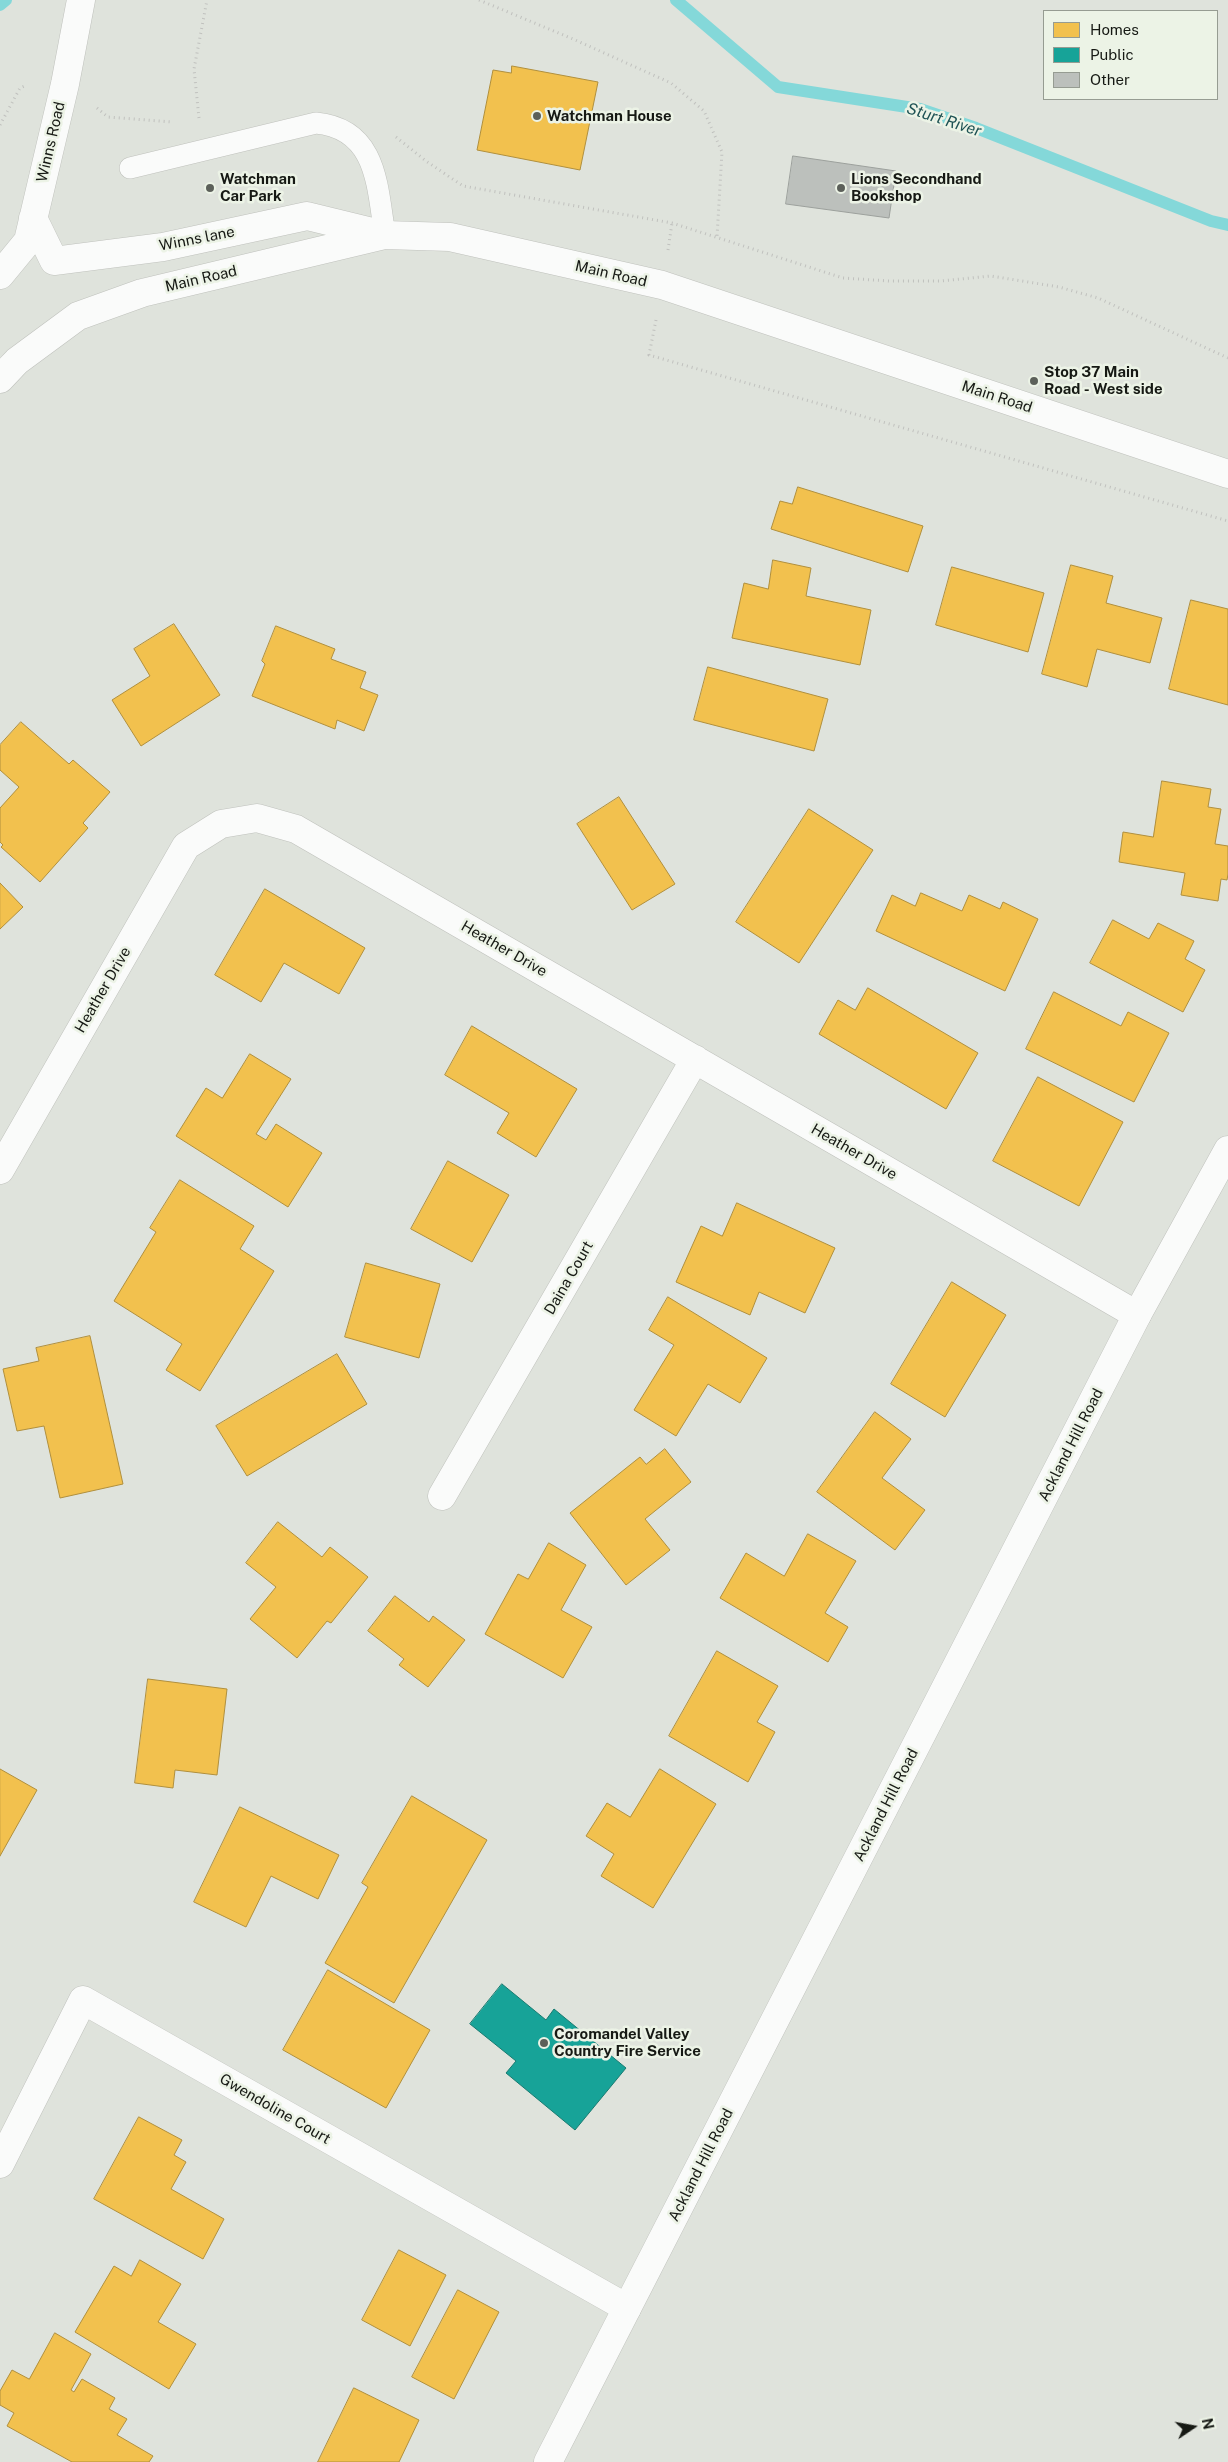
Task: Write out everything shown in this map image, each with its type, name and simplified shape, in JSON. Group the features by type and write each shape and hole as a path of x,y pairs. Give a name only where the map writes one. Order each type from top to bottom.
{"street":[{"name":"Winns Road","path":"0,275 28,241 65,84 81,0"},
{"name":"Winns lane","path":"33,218 54,260 162,247 307,216 385,235"},
{"name":"Main Road","path":"0,379 17,361 78,316 142,293 385,235 450,237 662,285 1228,474"},
{"name":"Heather Drive","path":"0,1170 186,846 221,824 257,818 296,829 1138,1315"},
{"name":"Daina Court","path":"442,1496 695,1060"},
{"name":"Ackland Hill Road","path":"548,2462 1138,1315 1228,1150"},
{"name":"Gwendoline Court","path":"0,2164 83,2000 627,2308"}],"lane":[{"path":"130,168 316,123 334,125 352,135 366,151 375,172 385,235"}],"path":[{"path":"199,120 194,69 207,0"},
{"path":"479,0 573,39 671,83 704,111 722,152 717,237"},
{"path":"1228,358 1098,298 1059,287 991,276 941,281 889,281 843,278 672,223 649,355 1228,521"}],"building: Homes":[{"name":"Watchman House","path":"512,66 598,82 580,170 477,150 493,70 511,73"},
{"path":"798,487 923,526 908,572 771,529 780,501 792,504"},
{"path":"773,560 811,568 806,596 871,610 860,665 732,638 744,583 768,589"},
{"path":"1071,565 1113,576 1106,603 1162,618 1150,663 1097,649 1087,687 1042,674"},
{"path":"952,567 1044,593 1028,652 936,625"},
{"path":"1191,600 1228,609 1228,705 1169,689"},
{"path":"174,624 220,695 141,746 112,700 150,676 134,649"},
{"path":"276,626 335,649 331,659 366,672 360,688 378,695 364,731 337,720 335,729 252,696 265,664 262,661"},
{"path":"708,667 828,699 814,751 694,720"},
{"path":"21,722 69,764 73,760 110,792 83,823 88,828 40,882 1,847 3,845 0,842 0,808 19,787 0,770 0,745"},
{"path":"1162,781 1211,789 1208,807 1221,809 1215,844 1228,846 1228,874 1227,880 1221,879 1218,901 1181,895 1185,873 1119,862 1123,832 1153,837"},
{"path":"619,797 675,884 632,910 577,824"},
{"path":"809,809 873,850 799,963 736,922"},
{"path":"0,883 23,907 0,929"},
{"path":"265,889 365,948 339,994 284,963 261,1002 215,975"},
{"path":"921,893 962,911 969,895 1000,909 1003,902 1038,919 1005,991 876,931 892,895 915,906"},
{"path":"1113,920 1149,939 1158,923 1194,941 1185,959 1205,970 1183,1012 1090,963"},
{"path":"868,988 978,1053 946,1109 819,1034 838,1000 855,1010"},
{"path":"1054,992 1121,1026 1128,1012 1169,1033 1134,1102 1026,1049"},
{"path":"472,1026 577,1089 536,1157 497,1133 509,1113 445,1075"},
{"path":"250,1054 291,1079 256,1134 266,1140 276,1124 322,1153 288,1207 176,1136 206,1088 222,1098"},
{"path":"1038,1077 1123,1122 1079,1206 993,1161"},
{"path":"448,1161 509,1195 472,1262 411,1229"},
{"path":"180,1180 254,1226 240,1249 274,1271 200,1391 166,1370 182,1344 114,1301 156,1232 150,1228"},
{"path":"737,1203 835,1248 805,1313 759,1292 750,1315 676,1282 701,1226 722,1236"},
{"path":"366,1263 440,1284 419,1358 345,1337"},
{"path":"952,1282 1006,1315 945,1417 891,1384"},
{"path":"668,1297 767,1358 740,1403 708,1384 676,1436 634,1410 674,1345 649,1330"},
{"path":"90,1336 123,1484 60,1498 44,1426 17,1431 3,1369 39,1361 36,1348"},
{"path":"337,1354 367,1404 247,1476 216,1426"},
{"path":"875,1412 911,1439 882,1478 925,1510 895,1550 817,1492"},
{"path":"665,1449 691,1482 645,1519 670,1550 626,1585 570,1513 640,1457 646,1464"},
{"path":"278,1522 322,1557 330,1547 368,1577 331,1623 327,1621 297,1658 250,1619 276,1587 246,1563"},
{"path":"808,1534 856,1561 825,1613 848,1627 828,1662 720,1598 746,1553 784,1576"},
{"path":"549,1543 586,1565 561,1610 592,1627 563,1678 485,1634 518,1574 528,1579"},
{"path":"395,1596 429,1622 433,1616 465,1640 428,1687 399,1665 404,1659 368,1631"},
{"path":"717,1651 778,1686 757,1722 775,1732 748,1782 669,1736"},
{"path":"148,1679 227,1689 217,1775 175,1770 173,1788 135,1783"},
{"path":"0,1769 37,1790 0,1856"},
{"path":"660,1769 716,1804 653,1908 601,1876 614,1854 586,1836 607,1803 630,1817"},
{"path":"412,1796 487,1840 394,2003 325,1963 368,1887 362,1883"},
{"path":"240,1807 339,1855 318,1899 271,1876 246,1927 194,1902"},
{"path":"328,1970 430,2030 386,2108 283,2050"},
{"path":"139,2117 182,2140 174,2155 186,2162 171,2189 224,2219 203,2259 94,2199"},
{"path":"399,2250 446,2275 410,2346 362,2320"},
{"path":"140,2260 181,2284 158,2322 196,2344 169,2389 75,2332 114,2266 131,2276"},
{"path":"458,2290 499,2312 454,2399 412,2377"},
{"path":"55,2333 91,2354 71,2390 74,2392 82,2379 115,2398 109,2409 127,2419 117,2435 153,2456 149,2462 72,2462 7,2426 14,2413 0,2405 0,2391 12,2370 29,2379"},
{"path":"354,2388 419,2420 399,2462 318,2462"}],"building: Public":[{"name":"Coromandel Valley Country Fire Service","path":"502,1984 546,2020 554,2009 626,2068 575,2130 506,2073 516,2061 470,2024"}],"building: Other":[{"name":"Lions Secondhand Bookshop","path":"793,156 896,171 889,218 786,204"}],"waterway":[{"name":"Sturt River","path":"0,5 6,0"},
{"name":"Sturt River","path":"676,0 778,87 920,109 976,128 1211,221 1228,225"}],"place":[{"name":"Watchman House","path":"537,116"},
{"name":"Watchman Car Park","path":"210,188"},
{"name":"Lions Secondhand Bookshop","path":"841,188"},
{"name":"Stop 37 Main Road - West side","path":"1034,381"},
{"name":"Coromandel Valley Country Fire Service","path":"544,2043"}]}
